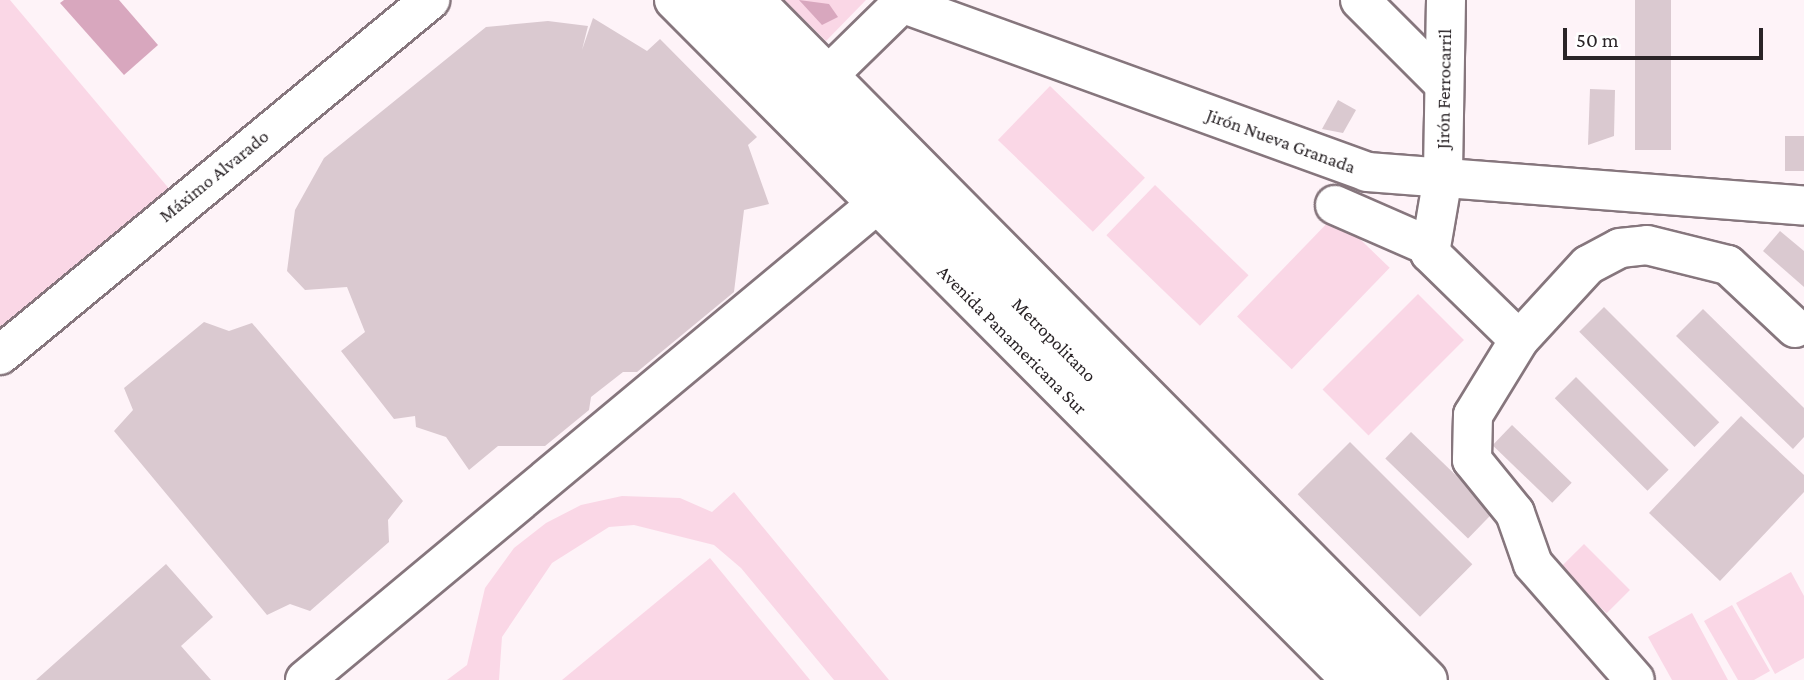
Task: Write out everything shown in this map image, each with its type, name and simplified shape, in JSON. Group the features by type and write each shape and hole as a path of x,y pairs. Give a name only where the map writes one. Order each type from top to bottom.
{"street":[{"name":"Máximo Alvarado","path":"0,355 430,0"},
{"path":"305,680 873,207 653,0"},
{"name":"Avenida Panamericana Sur","path":"674,0 809,95 1428,680"},
{"name":"Metropolitano","path":"714,0 1394,680"},
{"name":"Avenida Panamericana Sur","path":"754,0 873,207 1351,680"},
{"path":"1360,0 1443,83"},
{"name":"Jirón Ferrocarril","path":"1429,246 1443,177 1446,0"},
{"path":"809,95 903,2"},
{"name":"Jirón Nueva Granada","path":"903,2 1367,172 1804,206"},
{"path":"1335,205 1429,246 1434,258 1519,340"},
{"path":"1635,680 1533,564 1515,513 1472,460 1473,415 1519,340 1588,265 1620,248 1647,245 1728,265 1795,328"}],"shaded area":[{"path":"0,0 10,0 171,191 0,332"},
{"path":"64,0 119,0 158,45 124,75 60,3"},
{"path":"784,0 866,0 826,41"},
{"path":"799,0 829,4 838,17 822,25"},
{"path":"1050,86 1145,178 1093,232 998,140"},
{"path":"1155,185 1249,275 1200,326 1106,235"},
{"path":"1335,215 1390,268 1292,369 1237,316"},
{"path":"1418,294 1464,340 1369,435 1323,389"},
{"path":"734,492 889,680 834,680 741,568 714,545 634,525 609,527 552,563 502,637 499,680 447,680 467,665 485,588 514,548 546,523 581,505 622,496 680,498 712,512"},
{"path":"1584,544 1630,590 1607,613 1561,567"},
{"path":"710,558 810,680 562,680"},
{"path":"1791,572 1804,596 1804,658 1775,674 1736,603"},
{"path":"1732,605 1770,671 1754,680 1738,680 1704,621"},
{"path":"1692,613 1728,680 1672,680 1648,637"}],"building":[{"path":"1635,0 1671,0 1671,150 1635,150"},
{"path":"593,18 647,51 660,39 757,137 748,145 769,204 744,210 734,292 637,372 623,372 591,397 589,410 545,446 498,446 469,470 446,437 416,427 415,416 394,419 341,351 365,332 347,287 305,290 287,271 295,210 324,158 486,27 548,21 588,26 582,50"},
{"path":"1590,89 1615,90 1614,136 1588,145"},
{"path":"1338,100 1356,110 1343,133 1322,129"},
{"path":"1785,136 1804,136 1804,171 1785,171"},
{"path":"1780,231 1804,251 1804,287 1763,251"},
{"path":"1604,307 1719,422 1695,447 1579,332"},
{"path":"1703,309 1804,408 1804,437 1793,449 1676,336"},
{"path":"204,322 229,331 252,323 403,501 388,520 389,542 310,611 290,604 267,615 114,431 133,410 124,388"},
{"path":"1576,377 1669,470 1647,491 1555,398"},
{"path":"1741,416 1804,475 1804,492 1720,581 1649,513"},
{"path":"1512,425 1572,483 1552,503 1493,445"},
{"path":"1411,432 1494,512 1468,539 1385,459"},
{"path":"1350,442 1472,564 1420,617 1298,494"},
{"path":"166,564 213,617 181,646 211,680 36,680"}]}
